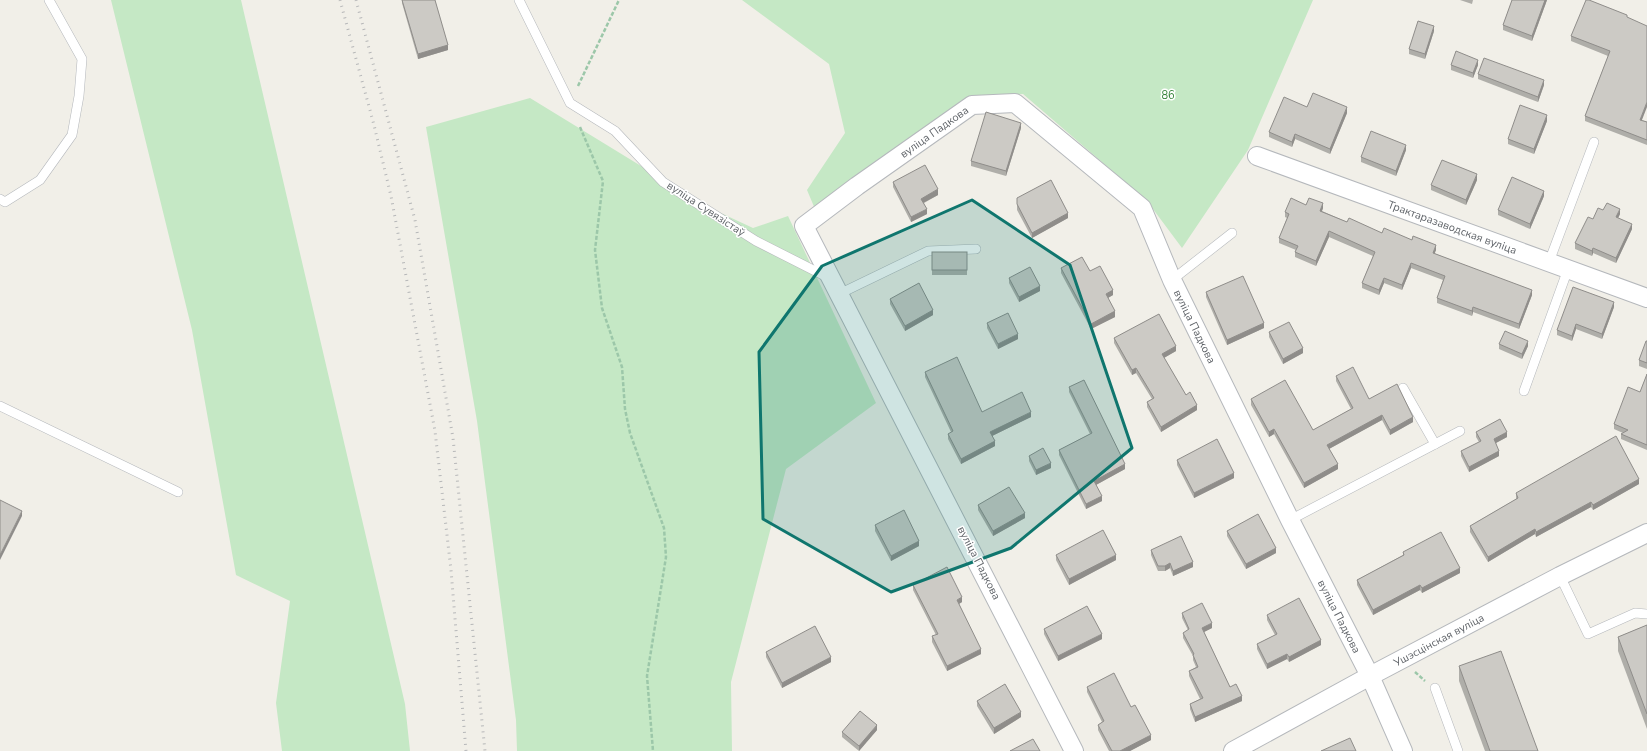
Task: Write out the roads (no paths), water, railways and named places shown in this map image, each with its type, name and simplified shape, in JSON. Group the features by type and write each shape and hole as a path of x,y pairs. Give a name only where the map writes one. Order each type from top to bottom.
{"street":[{"name":"вуліца Падкова","path":"1074,751 804,226 857,186 972,106 1015,103 1142,208 1172,280 1290,520 1370,676 1403,751"},
{"name":"Трактаразаводская вуліца","path":"1257,156 1647,298"},
{"name":"Ушэсцінская вуліца","path":"1233,751 1400,660 1560,576 1647,533"}],"lane":[{"path":"0,199 5,202 40,180 72,135 79,96 82,59 49,0"},
{"name":"вуліца Сувязістаў","path":"519,0 570,103 615,131 663,182 756,241 836,287"},
{"path":"1549,262 1594,142"},
{"path":"1172,280 1232,233"},
{"path":"836,287 928,251 976,249"},
{"path":"1524,391 1568,269"},
{"path":"1403,388 1435,444"},
{"path":"0,406 178,492"},
{"path":"1290,520 1460,431"},
{"path":"1560,576 1588,634 1635,613 1647,614"},
{"path":"1435,688 1458,751"}],"railway":[{"path":"340,0 374,125 391,196 435,431 451,570 466,751"},
{"path":"356,0 415,220 453,438 485,751"}],"park label":[{"name":"86","path":"1168,95"}]}
